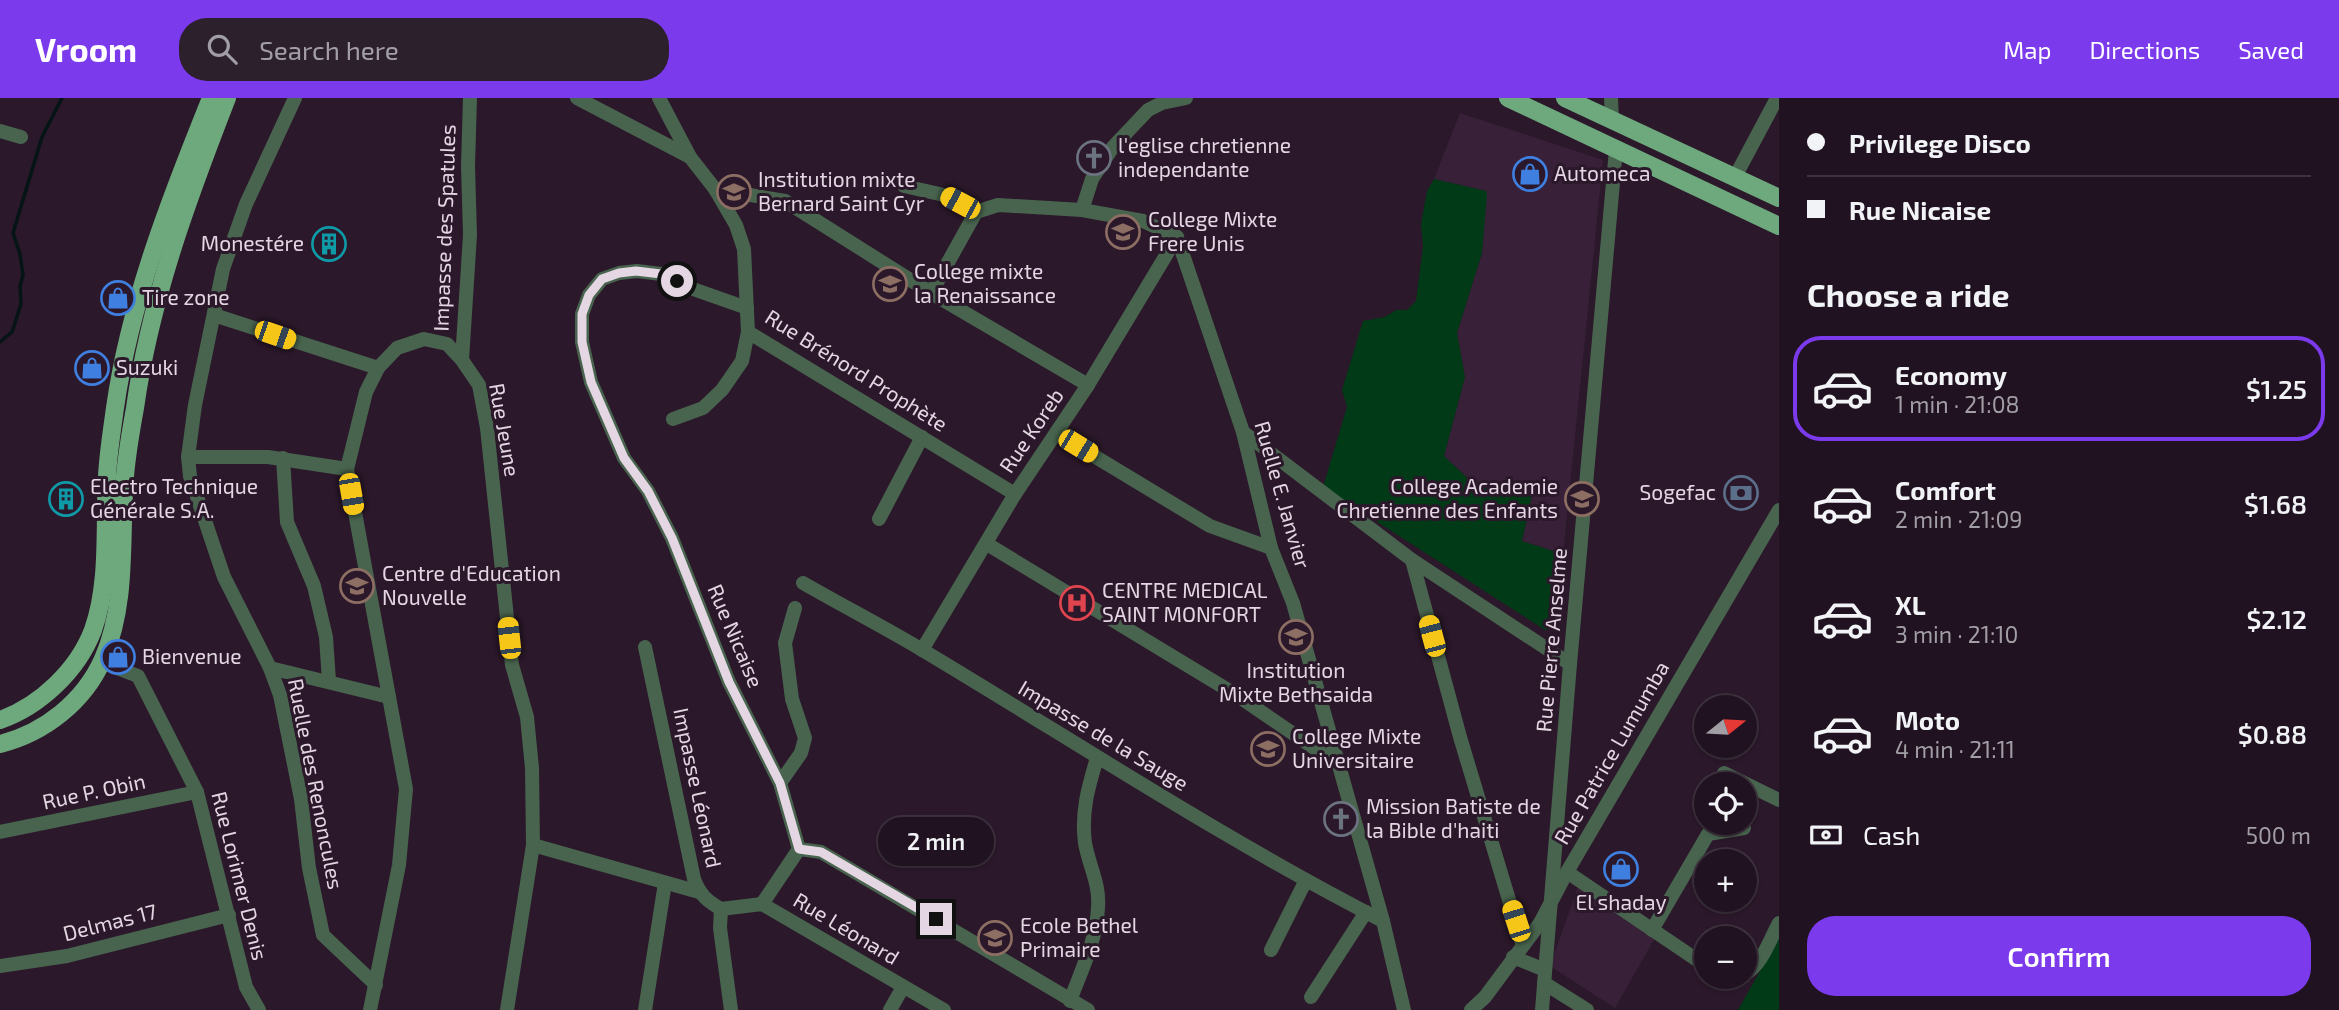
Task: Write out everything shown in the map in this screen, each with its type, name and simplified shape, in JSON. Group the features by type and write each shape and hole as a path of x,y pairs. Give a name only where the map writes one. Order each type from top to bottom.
{"main road":[{"path":"0,720 20,712 57,684 80,655 92,633 99,611 105,545 107,474 124,359 149,266 181,172 211,98"},
{"path":"0,744 44,726 70,707 102,662 109,643 120,598 125,475 147,339 171,250 228,98"},
{"path":"1508,98 1779,226"},
{"path":"1565,98 1779,198"}],"street":[{"name":"Ruelle des Renoncules","path":"295,98 246,204 223,269 195,405 188,457 190,476 224,577 270,668 283,708 301,799 309,868 323,935 376,985"},
{"name":"Impasse des Spatules","path":"462,359 470,235 470,98"},
{"path":"577,98 690,157"},
{"name":"Rue Brénord Prophète","path":"659,98 690,157 715,189 736,225 744,249 748,332 1015,494"},
{"path":"1082,210 1092,179 1113,147 1149,110 1162,103 1186,98"},
{"path":"1611,98 1612,120"},
{"path":"1735,177 1777,98"},
{"path":"0,131 21,137"},
{"name":"Rue Pierre Anselme","path":"1542,1010 1616,149"},
{"path":"904,186 944,195 976,212"},
{"path":"715,189 785,201 931,293 1088,385"},
{"path":"931,293 976,212 999,205 1082,210 1143,221 1177,237"},
{"name":"Rue Koreb","path":"922,650 1015,494 1088,385 1177,237"},
{"name":"Ruelle E. Janvier","path":"1177,237 1243,432 1271,548 1293,603 1383,921 1404,1010"},
{"name":"Rue Nicaise","path":"747,307 693,289 661,274 636,271 619,273 602,279 589,295 582,314 582,342 591,382 624,458 648,491 672,538 729,682 780,783 799,849"},
{"path":"214,315 378,368"},
{"path":"673,419 703,408 722,390 742,361 748,332"},
{"name":"Rue Jeune","path":"370,1010 399,865 406,789 347,469 366,392 378,368 397,348 424,339 447,344 462,359 479,385 487,428 512,665 527,717 532,768 533,845 508,1010"},
{"path":"1243,432 1412,560 1570,664"},
{"path":"1056,433 1210,526 1271,548"},
{"path":"879,519 922,437"},
{"path":"188,457 283,458 347,469"},
{"path":"283,458 287,522 314,586 327,637 329,681"},
{"name":"Rue Patrice Lumumba","path":"1471,1010 1485,997 1552,902 1779,510"},
{"path":"987,544 1238,696 1339,765"},
{"path":"1412,560 1460,737 1522,943"},
{"name":"Impasse de la Sauge","path":"803,583 922,650 1097,758 1306,880 1383,921"},
{"path":"780,783 801,753 805,738 792,699 785,643 794,608"},
{"name":"Impasse Léonard","path":"645,646 699,892 707,901 721,909"},
{"name":"Rue Lorimer Denis","path":"102,662 138,676 197,792 246,987 259,1010"},
{"path":"270,668 389,696"},
{"path":"1070,1001 1095,928 1098,908 1098,887 1086,844 1084,801 1097,758"},
{"path":"1757,789 1779,800"},
{"name":"Rue P. Obin","path":"0,832 197,792"},
{"path":"1652,930 1708,835"},
{"path":"533,845 699,892"},
{"path":"762,904 799,849 821,852 1088,1010"},
{"path":"1567,872 1694,959"},
{"path":"1271,950 1306,880"},
{"path":"645,1010 665,883"},
{"name":"Rue Léonard","path":"721,909 762,904 944,1010"},
{"path":"721,909 720,928 731,1010"},
{"path":"1311,997 1366,912"},
{"name":"Delmas 17","path":"0,967 67,956 229,915"},
{"path":"1757,964 1779,923"},
{"path":"1513,957 1545,976 1587,1010"},
{"path":"890,1010 903,987"}],"shaded area":[{"path":"1460,113 1603,160 1563,554 1522,541 1532,495 1477,487 1444,456 1465,377 1457,333 1482,253 1486,191 1434,179"},
{"path":"1578,887 1656,936 1615,1008 1550,966"}],"green space":[{"path":"1434,179 1486,191 1487,195 1482,253 1457,333 1465,377 1444,456 1477,487 1532,495 1522,541 1563,554 1550,629 1545,630 1323,487 1347,407 1342,390 1363,321 1385,317 1396,310 1407,310 1416,301 1423,247 1421,224 1427,191"},
{"path":"1779,938 1779,1010 1738,1010 1750,989 1757,989 1757,977"}],"waterway":[{"path":"0,342 12,332 21,304 20,286 23,275 13,233 42,137 62,98"}],"place":[{"name":"l'eglise chretienne independante","path":"1094,158"},
{"name":"Automeca","path":"1530,174"},
{"name":"Institution mixte Bernard Saint Cyr","path":"734,192"},
{"name":"College Mixte Frere Unis","path":"1123,232"},
{"name":"Monestére","path":"329,244"},
{"name":"College mixte la Renaissance","path":"890,284"},
{"name":"Tire zone","path":"118,298"},
{"name":"Suzuki","path":"92,368"},
{"name":"Sogefac","path":"1741,493"},
{"name":"Electro Technique Générale S.A.","path":"66,499"},
{"name":"College Academie Chretienne des Enfants","path":"1582,499"},
{"name":"Centre d'Education Nouvelle","path":"357,586"},
{"name":"CENTRE MEDICAL SAINT MONFORT","path":"1077,603"},
{"name":"Institution Mixte Bethsaida","path":"1296,637"},
{"name":"Bienvenue","path":"118,657"},
{"name":"College Mixte Universitaire","path":"1268,749"},
{"name":"Mission Batiste de la Bible d'haiti","path":"1341,819"},
{"name":"El shaday","path":"1621,869"},
{"name":"Ecole Bethel Primaire","path":"995,938"}],"route":[{"path":"677,281 661,274 636,271 602,279 589,295 582,314 582,342 591,382 624,458 648,491 672,538 729,682 780,783 799,849 821,852 936,919"}]}
